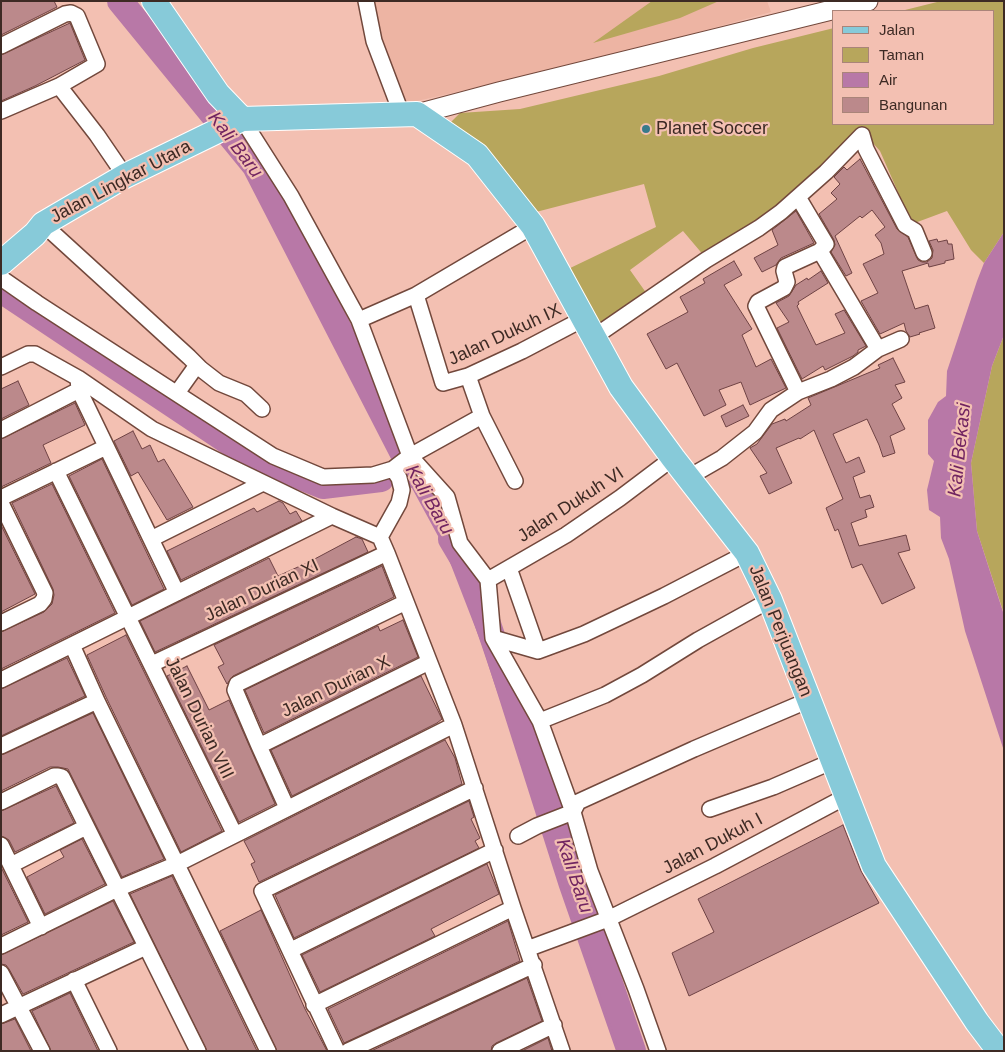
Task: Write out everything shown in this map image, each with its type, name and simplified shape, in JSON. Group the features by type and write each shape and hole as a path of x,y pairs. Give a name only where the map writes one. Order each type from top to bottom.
{"main road":[{"path":"157,2 218,94 241,119"},
{"name":"Jalan Lingkar Utara","path":"1,247 39,229 125,176 212,135 241,119 410,114"},
{"name":"Jalan Perjuangan","path":"410,114 477,155 533,226 621,388 673,458 748,552 770,600 874,866 999,1051"},
{"name":"Jalan Lingkar Utara","path":"1,263 39,229"}],"street":[{"path":"366,1 374,41 410,114 868,1"},
{"path":"1,46 65,14 72,13 77,16 97,64 59,86 1,111"},
{"path":"59,86 97,135 125,176"},
{"path":"241,119 290,196 359,320 399,468 402,490 399,503 380,537"},
{"name":"Jalan Dukuh IX","path":"416,295 443,383 468,376 522,350 588,328 759,228 826,172 862,136 866,149 905,225 915,230 924,253"},
{"path":"798,197 826,244 820,251 785,267 784,271 788,282 784,288 758,302 756,306 798,392"},
{"path":"359,320 416,295 533,226"},
{"path":"39,229 196,365 220,383 246,394 262,410"},
{"path":"820,251 878,349"},
{"path":"1,278 273,456 322,478 373,475 399,468 482,416"},
{"path":"689,477 722,458 755,432 771,410 798,392 831,379 878,349 902,339"},
{"path":"1,367 28,354 35,354 79,384 152,429 332,516 380,537 454,725 562,1051"},
{"path":"177,393 196,365"},
{"path":"468,376 482,416 515,481"},
{"path":"1,430 79,384"},
{"path":"79,384 106,447 177,592"},
{"path":"1,498 106,447"},
{"name":"Jalan Dukuh VI","path":"488,580 566,535 620,498 673,458"},
{"path":"399,468 447,497 460,543 488,580 493,638 540,721 573,812 602,921 636,988 658,1051"},
{"name":"Jalan Durian VIII","path":"56,471 235,835"},
{"path":"151,539 263,483"},
{"path":"1,504 44,593 44,599 40,604 1,622"},
{"path":"1,680 332,516"},
{"path":"493,638 538,651 584,634 748,552"},
{"name":"Jalan Durian XI","path":"152,664 387,553"},
{"path":"509,568 538,651"},
{"path":"540,721 605,695 770,600"},
{"path":"288,808 235,690 237,684 406,602"},
{"path":"72,645 268,1051"},
{"name":"Jalan Durian X","path":"259,746 429,662"},
{"path":"518,836 537,826 573,812 578,802 809,700"},
{"path":"1,746 98,701"},
{"path":"1,946 117,889 177,864 454,725"},
{"path":"710,809 773,787 833,761"},
{"path":"1,802 58,776 62,778 198,1051"},
{"path":"337,1051 262,891 474,788"},
{"name":"Jalan Dukuh I","path":"528,949 602,921 715,866 847,796"},
{"path":"11,865 86,827"},
{"path":"1,845 40,927"},
{"path":"291,950 495,850"},
{"path":"314,1005 514,908"},
{"path":"1,1015 146,947"},
{"path":"348,1051 534,964"},
{"path":"1,974 20,1006 42,1051"},
{"path":"74,980 110,1051"},
{"path":"500,1051 554,1025"}],"shaded area":[{"path":"374,1 767,1 771,12 597,60 404,104 377,28"}],"green space":[{"path":"652,1 719,1 680,18 593,43"},
{"path":"941,1 1004,1 1004,232 984,263 971,250 947,211 912,224 880,151 863,132 782,207 705,257 683,231 630,270 647,294 597,329 566,270 656,227 644,184 536,212 448,125 460,113 520,109 659,76 753,48 832,28 832,125 995,125 995,10 905,10"},
{"path":"1004,335 1004,614 977,531 971,463 992,366"}],"water":[{"name":"Kali Bekasi","path":"1004,232 1004,335 992,366 971,463 977,531 1004,615 1004,751 965,631 949,559 941,538 940,517 929,510 927,490 934,461 928,454 928,420 938,402 946,396 947,371 977,281 984,263"},
{"path":"413,459 460,543 493,638 532,771 634,1051 616,1051 559,887 482,645 444,547 401,468"}],"building":[{"path":"1,1 54,1 57,7 1,35"},
{"path":"70,23 85,60 1,101 1,55"},
{"path":"860,159 897,229 908,237 918,260 927,262 932,258 933,250 929,241 937,239 938,242 947,240 948,244 952,244 954,259 929,267 928,263 902,271 915,309 928,305 935,328 920,334 910,337 904,323 880,334 861,301 878,293 863,264 884,254 881,243 875,235 885,227 872,210 862,218 860,216 835,236 852,273 846,276 831,252 835,245 834,240 819,214 837,199 831,193 840,184 834,177 844,167 847,170"},
{"path":"796,211 814,243 781,258 776,265 762,272 754,258 778,245 772,230"},
{"path":"734,261 742,275 724,285 752,329 742,335 756,367 771,359 786,388 750,405 741,382 719,390 726,405 704,416 677,363 666,369 647,334 688,312 680,297 705,283 703,279"},
{"path":"821,271 828,283 798,302 797,306 816,345 845,333 835,314 844,310 866,346 858,350 853,356 825,370 823,366 802,379 777,328 789,322 776,303 789,296 796,285 807,278 808,280"},
{"path":"893,358 905,382 895,385 902,398 892,404 905,429 890,436 895,453 883,457 867,419 833,434 846,463 859,457 865,472 853,477 860,498 870,495 874,507 865,510 867,517 851,523 859,546 906,535 910,550 898,553 915,588 882,604 862,564 852,568 838,529 835,531 826,508 843,499 814,430 800,439 776,448 792,483 769,494 760,476 767,473 750,448 757,444 772,424 785,419 786,421 811,405 808,398 880,368 878,365"},
{"path":"18,381 29,405 1,419 1,389"},
{"path":"75,403 85,425 43,445 51,463 1,487 1,439"},
{"path":"743,405 749,416 726,427 721,416"},
{"path":"133,431 142,449 150,445 158,462 164,459 193,507 167,520 138,472 131,476 114,441"},
{"path":"102,459 164,589 132,605 69,476"},
{"path":"52,484 115,613 1,669 1,632 44,612 52,604 54,595 53,589 12,503"},
{"path":"279,501 283,503 290,514 296,511 302,521 181,580 167,551 254,508 257,512"},
{"path":"1,525 35,594 1,612"},
{"path":"356,537 362,539 368,552 155,652 140,621 269,558 278,576"},
{"path":"382,566 394,597 233,676 227,684 218,667 224,664 214,645"},
{"path":"403,620 418,657 264,733 245,690 378,626 380,631"},
{"path":"126,635 222,831 181,852 87,655"},
{"path":"67,658 85,696 1,736 1,689"},
{"path":"187,666 209,710 229,700 275,804 239,822 167,676"},
{"path":"421,676 442,719 292,796 271,750"},
{"path":"93,713 164,859 122,877 68,769 50,767 1,791 1,755"},
{"path":"445,740 455,758 462,784 259,882 251,864 255,862 244,841"},
{"path":"56,786 74,823 15,852 9,840 1,836 1,811"},
{"path":"469,801 474,817 471,819 480,838 475,841 479,848 294,938 275,895"},
{"path":"843,825 861,871 879,903 689,996 672,953 714,932 698,899"},
{"path":"82,839 105,884 45,914 27,877 64,857 60,850"},
{"path":"487,864 499,894 431,929 435,936 320,992 302,955"},
{"path":"1,867 28,922 1,935"},
{"path":"172,876 257,1051 207,1051 130,894"},
{"path":"113,901 134,942 23,994 9,969 6,965 1,964 1,955"},
{"path":"261,910 305,1009 327,1051 277,1051 220,931"},
{"path":"508,921 520,961 344,1043 328,1009"},
{"path":"527,978 542,1021 496,1043 492,1046 491,1051 371,1051"},
{"path":"70,993 98,1051 51,1051 32,1011"},
{"path":"15,1019 31,1051 1,1051 1,1024"},
{"path":"548,1038 552,1051 522,1051"}],"waterway":[{"name":"Kali Baru","path":"120,1 255,166 414,475"},
{"path":"1,290 251,457 323,486 381,479"},
{"name":"Kali Baru","path":"451,539 470,571 633,1051"}],"place":[{"name":"Planet Soccer","path":"646,129"}]}
